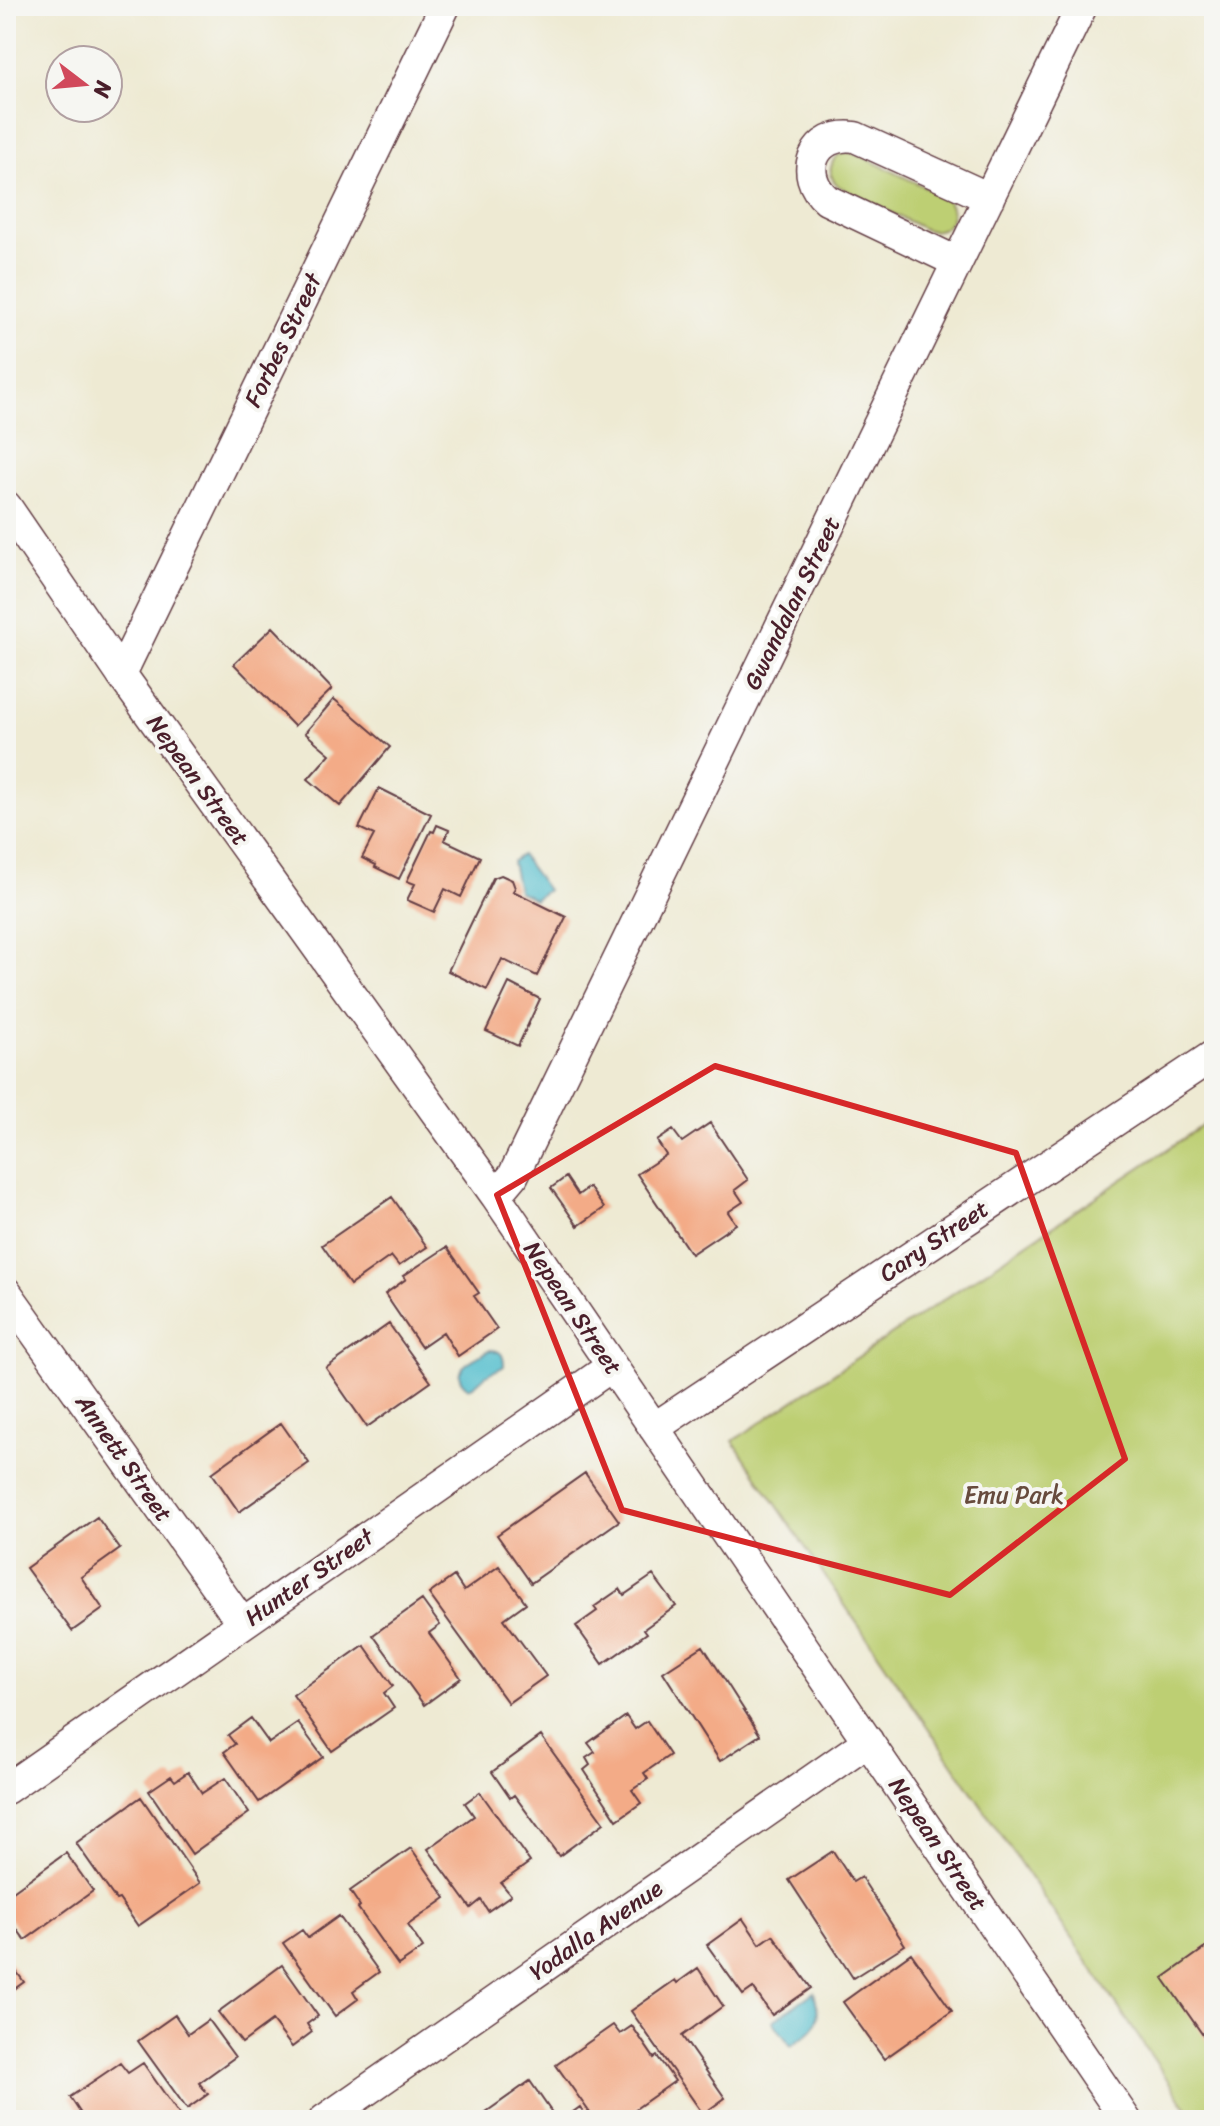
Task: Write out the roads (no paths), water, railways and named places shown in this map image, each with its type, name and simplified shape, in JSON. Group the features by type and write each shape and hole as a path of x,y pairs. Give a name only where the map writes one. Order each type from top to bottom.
{"street":[{"name":"Forbes Street","path":"121,674 445,6"},
{"name":"Gwandalan Street","path":"496,1196 513,1176 1082,6"},
{"path":"957,262 827,200 815,189 812,181 814,156 831,139 855,137 989,198"},
{"name":"Nepean Street","path":"6,506 121,674 496,1196 1126,2120"},
{"name":"Cary Street","path":"654,1428 1214,1055"},
{"name":"Annett Street","path":"6,1292 242,1623"},
{"name":"Hunter Street","path":"6,1789 612,1366"},
{"name":"Yodalla Avenue","path":"324,2120 868,1741"}],"water":[{"path":"521,855 547,890 535,899 518,891 512,862"},
{"path":"490,1350 501,1354 504,1366 469,1388 459,1376 461,1370"},
{"path":"814,1992 818,2012 815,2025 791,2046 773,2021"}],"park label":[{"name":"Emu Park","path":"1014,1495"}]}
